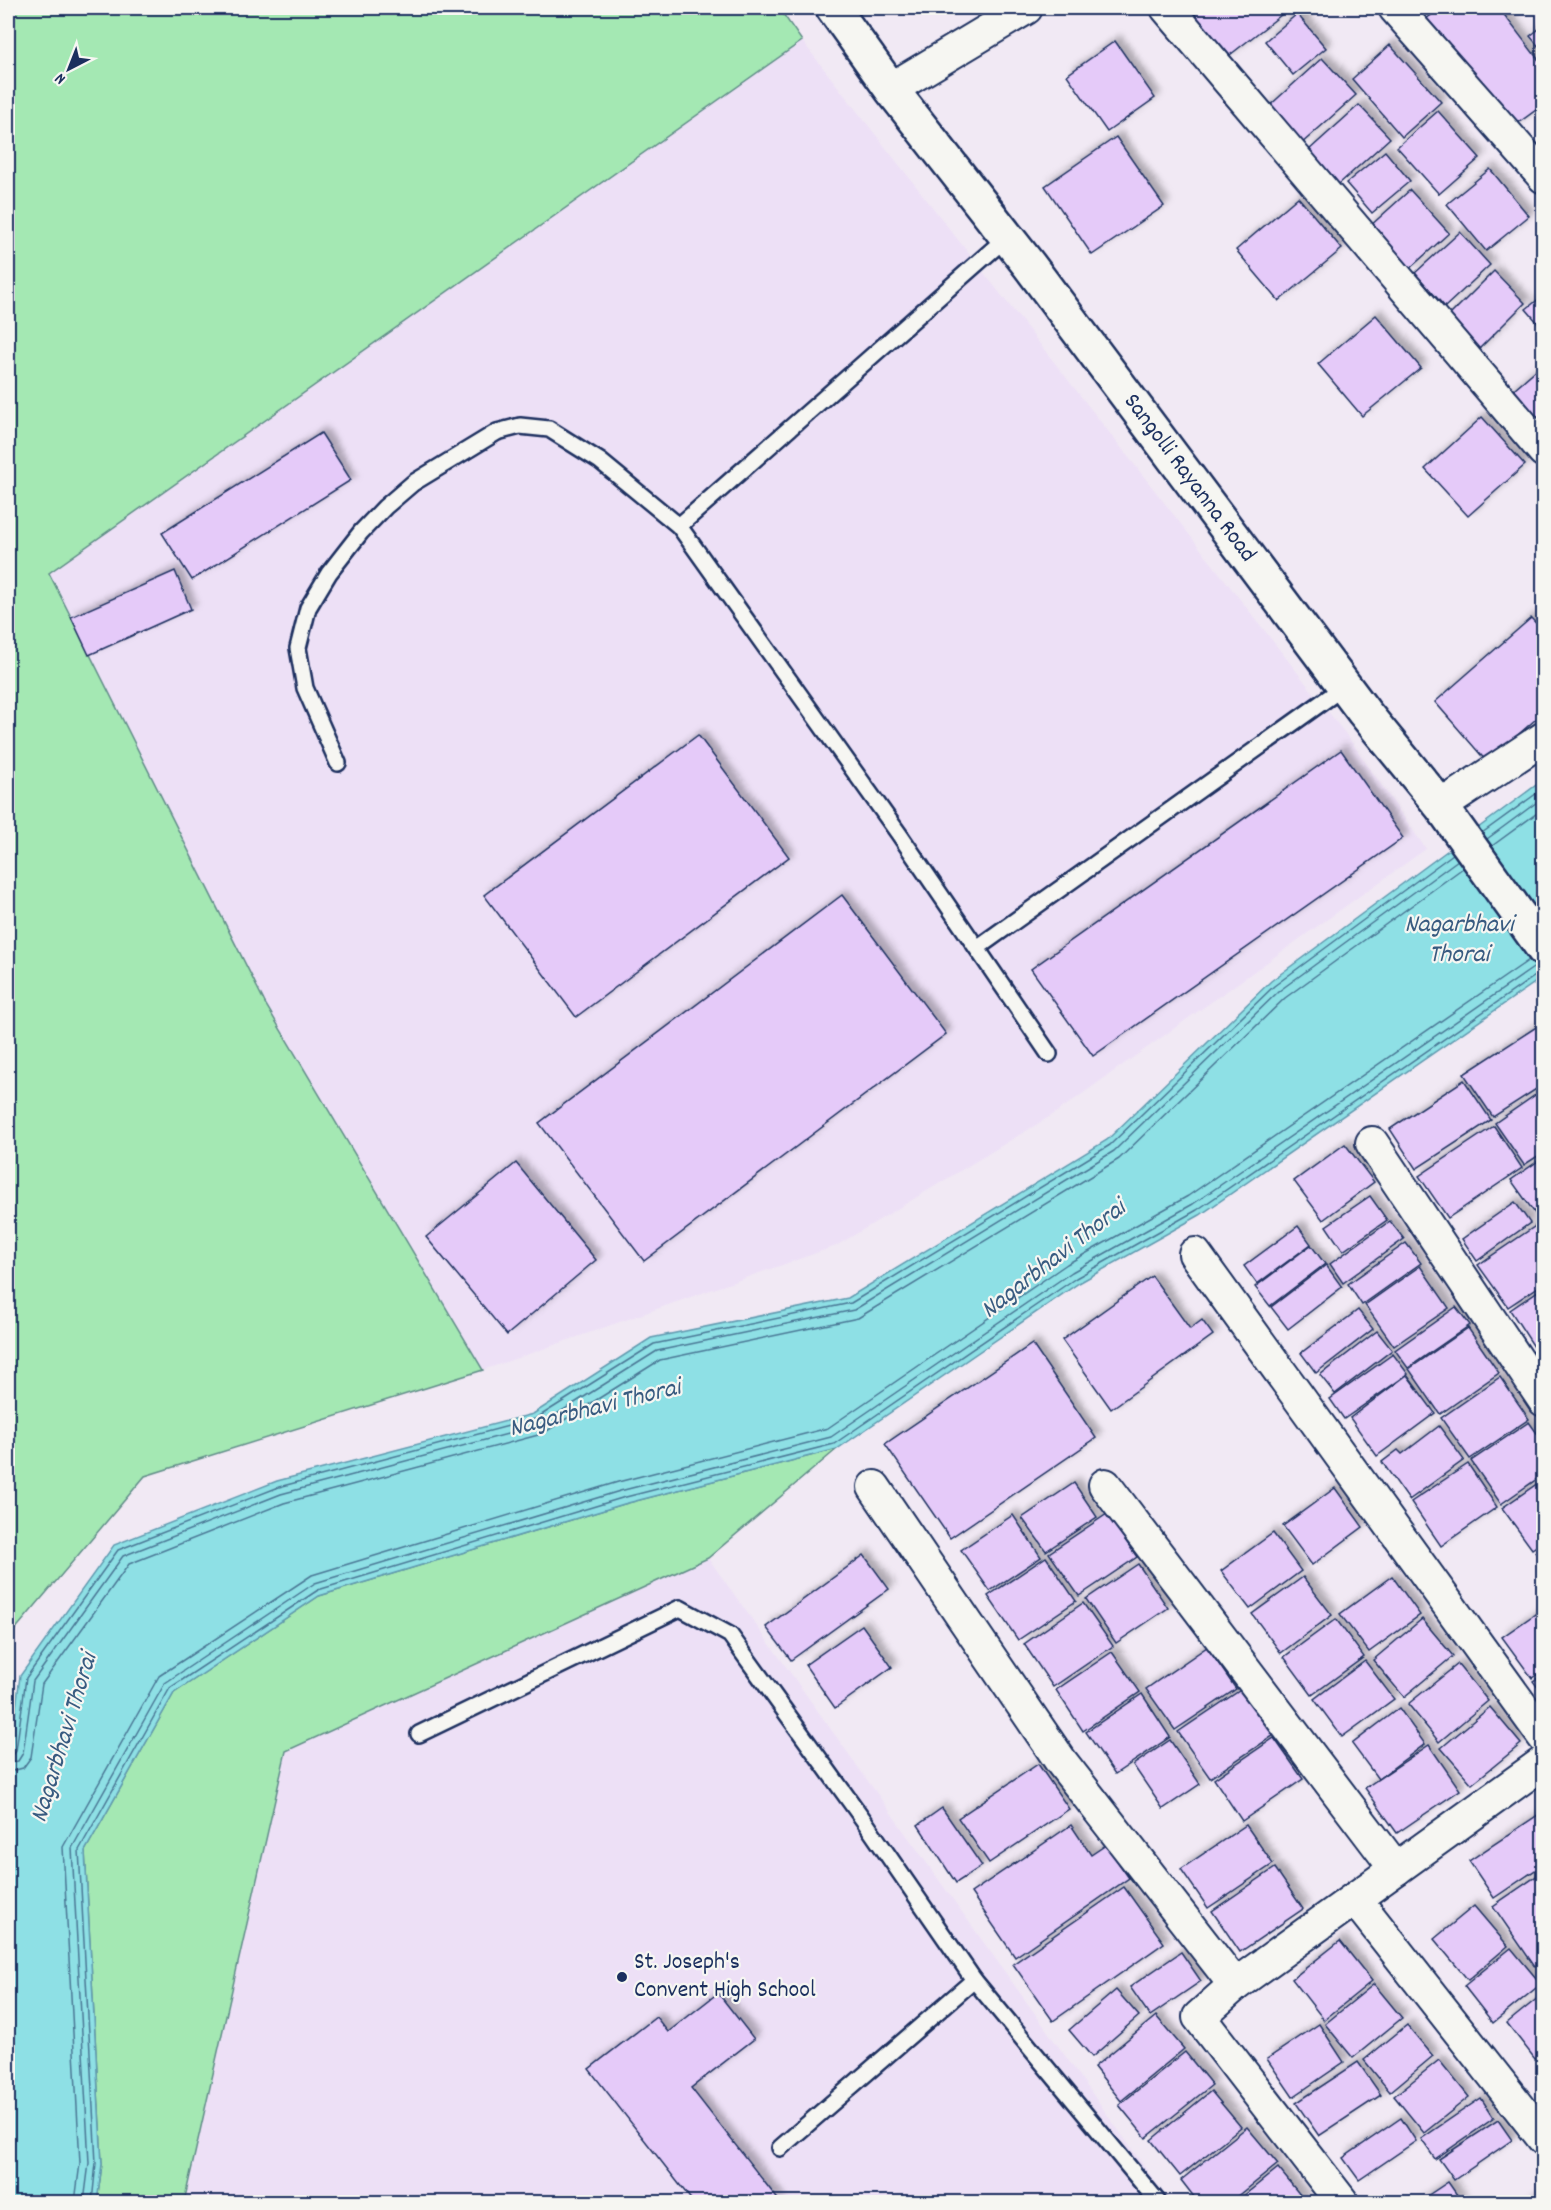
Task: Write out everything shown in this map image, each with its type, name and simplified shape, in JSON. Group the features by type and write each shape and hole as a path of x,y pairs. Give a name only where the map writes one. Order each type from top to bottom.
{"street":[{"name":"Sangolli Rayanna Road","path":"833,8 891,89 1007,237 1345,686 1449,818 1544,950"},
{"path":"891,89 1026,8"},
{"path":"1167,8 1544,451"},
{"path":"1395,8 1544,177"},
{"path":"1449,818 1544,738"},
{"path":"1372,1143 1544,1400"},
{"path":"1195,1254 1544,1737"},
{"path":"1105,1485 1396,1869"},
{"path":"874,1487 1060,1760 1235,1985"},
{"path":"1342,2202 1199,2017 1235,1985 1544,1762"},
{"path":"1355,1899 1544,2139"}],"lane":[{"path":"679,526 1007,237"},
{"path":"338,762 305,688 298,648 308,608 329,573 361,532 413,483 497,432 520,426 549,429 600,461 679,526 899,834 1048,1054"},
{"path":"977,948 1345,686"},
{"path":"419,1734 680,1608 730,1635 866,1822 974,1980 1158,2202"},
{"path":"780,2148 974,1980"}],"shaded area":[{"path":"802,41 1348,737 1426,849 1054,1114 836,1246 483,1370 266,1005 49,573"},
{"name":"St. Joseph's Convent High School","path":"708,1558 1170,2202 184,2202 286,1751"}],"green space":[{"path":"8,8 779,8 802,41 49,573 266,1005 483,1370 145,1476 8,1638"},
{"path":"837,1449 708,1558 286,1751 184,2202 97,2202 102,2164 85,1851 174,1693 319,1596 624,1504"}],"water":[{"name":"Nagarbhavi Thorai","path":"1543,780 1543,977 1200,1215 1079,1283 837,1449 624,1504 319,1596 174,1693 85,1851 102,2164 97,2202 8,2202 8,1771 20,1676 114,1545 277,1481 533,1414 651,1338 848,1298 1107,1140 1271,981"}],"building":[{"path":"1187,8 1275,8 1281,15 1226,58"},
{"path":"1441,8 1499,8 1544,67 1544,104 1510,129 1426,19"},
{"path":"1297,14 1326,48 1293,75 1265,41"},
{"path":"1544,25 1544,53 1530,36"},
{"path":"1115,41 1155,98 1107,132 1067,75"},
{"path":"1390,45 1441,102 1402,137 1352,79"},
{"path":"1322,58 1356,95 1300,145 1267,108"},
{"path":"1359,105 1390,138 1339,184 1309,150"},
{"path":"1438,111 1480,158 1439,194 1397,147"},
{"path":"1116,137 1164,206 1092,255 1045,186"},
{"path":"1385,151 1410,181 1372,213 1346,183"},
{"path":"1490,169 1529,216 1486,251 1447,204"},
{"path":"1410,190 1449,233 1408,270 1369,227"},
{"path":"1298,197 1342,249 1279,301 1236,250"},
{"path":"1460,232 1490,265 1445,307 1415,273"},
{"path":"1494,271 1525,303 1476,352 1444,321"},
{"path":"1544,295 1544,330 1526,309"},
{"path":"1376,315 1421,368 1362,416 1318,364"},
{"path":"1544,363 1544,434 1508,394"},
{"path":"1482,417 1525,465 1468,516 1425,469"},
{"path":"321,433 351,480 192,580 162,533"},
{"path":"175,571 191,609 89,655 71,617"},
{"path":"1531,618 1544,632 1544,712 1487,762 1435,702"},
{"path":"698,735 789,857 576,1017 484,895"},
{"path":"1341,750 1403,838 1093,1056 1031,969"},
{"path":"842,895 946,1034 644,1261 539,1123"},
{"path":"1544,1022 1544,1084 1493,1117 1464,1074"},
{"path":"1464,1080 1491,1120 1416,1169 1390,1129"},
{"path":"1544,1089 1544,1152 1524,1165 1495,1123"},
{"path":"1494,1126 1522,1168 1448,1218 1419,1176"},
{"path":"1345,1144 1374,1182 1323,1220 1294,1181"},
{"path":"1544,1157 1544,1216 1539,1219 1511,1180"},
{"path":"516,1163 596,1260 507,1335 426,1237"},
{"path":"1370,1196 1387,1220 1343,1251 1326,1226"},
{"path":"1515,1202 1530,1223 1477,1261 1462,1239"},
{"path":"1390,1221 1404,1239 1343,1283 1330,1264"},
{"path":"1537,1225 1544,1235 1544,1283 1508,1307 1478,1265"},
{"path":"1298,1226 1311,1244 1257,1284 1244,1266"},
{"path":"1406,1243 1421,1263 1362,1305 1348,1284"},
{"path":"1311,1245 1325,1264 1270,1306 1255,1287"},
{"path":"1326,1265 1342,1287 1288,1329 1271,1307"},
{"path":"1420,1266 1449,1308 1394,1346 1365,1305"},
{"path":"1152,1276 1190,1329 1202,1320 1213,1335 1111,1409 1062,1340"},
{"path":"1544,1287 1544,1345 1536,1350 1510,1310"},
{"path":"1456,1307 1470,1325 1408,1368 1395,1350"},
{"path":"1358,1310 1373,1329 1316,1373 1301,1353"},
{"path":"1468,1328 1499,1373 1440,1414 1409,1369"},
{"path":"1377,1331 1392,1350 1335,1394 1320,1375"},
{"path":"1032,1344 1096,1438 950,1538 885,1444"},
{"path":"1393,1354 1408,1374 1344,1419 1330,1399"},
{"path":"1407,1375 1435,1413 1377,1456 1350,1418"},
{"path":"1500,1377 1529,1419 1470,1459 1441,1418"},
{"path":"1529,1422 1544,1443 1544,1474 1501,1504 1471,1461"},
{"path":"1439,1426 1464,1460 1409,1500 1382,1462 1398,1450 1402,1454"},
{"path":"1468,1464 1497,1507 1441,1546 1411,1502"},
{"path":"1544,1479 1544,1541 1532,1549 1502,1508"},
{"path":"1074,1483 1097,1517 1046,1551 1022,1518"},
{"path":"1335,1488 1363,1527 1312,1565 1283,1526"},
{"path":"1107,1514 1137,1557 1079,1596 1049,1553"},
{"path":"1013,1515 1041,1557 990,1591 961,1550"},
{"path":"1273,1533 1301,1571 1250,1609 1221,1571"},
{"path":"1544,1546 1544,1564 1535,1552"},
{"path":"864,1555 889,1589 791,1660 766,1627"},
{"path":"1046,1557 1076,1601 1018,1640 988,1596"},
{"path":"1138,1564 1168,1608 1116,1643 1086,1599"},
{"path":"1392,1576 1420,1615 1369,1652 1340,1614"},
{"path":"1303,1577 1332,1615 1281,1653 1252,1614"},
{"path":"1083,1603 1113,1646 1053,1687 1024,1644"},
{"path":"1544,1608 1544,1670 1532,1678 1502,1637"},
{"path":"1336,1619 1364,1657 1312,1695 1284,1657"},
{"path":"1422,1619 1453,1656 1404,1697 1373,1660"},
{"path":"862,1625 892,1667 835,1708 805,1665"},
{"path":"1207,1647 1236,1689 1175,1730 1146,1689"},
{"path":"1112,1652 1140,1692 1083,1731 1056,1690"},
{"path":"1365,1661 1394,1699 1342,1737 1314,1699"},
{"path":"1458,1664 1488,1701 1439,1742 1408,1704"},
{"path":"1544,1674 1544,1696 1533,1681"},
{"path":"1242,1689 1274,1735 1210,1778 1178,1732"},
{"path":"1142,1694 1170,1737 1115,1774 1086,1732"},
{"path":"1490,1707 1521,1744 1472,1784 1441,1748"},
{"path":"1399,1708 1425,1744 1378,1779 1352,1744"},
{"path":"1274,1738 1303,1779 1242,1821 1214,1779"},
{"path":"1170,1740 1200,1784 1163,1809 1133,1765"},
{"path":"1429,1745 1460,1790 1397,1833 1365,1788"},
{"path":"1038,1764 1069,1809 989,1863 958,1818"},
{"path":"942,1808 982,1866 956,1883 918,1825"},
{"path":"1544,1811 1544,1864 1494,1898 1469,1861"},
{"path":"1071,1825 1091,1855 1106,1845 1129,1878 1015,1957 971,1893"},
{"path":"1246,1825 1273,1864 1208,1908 1181,1869"},
{"path":"1275,1868 1303,1909 1240,1952 1212,1911"},
{"path":"1544,1871 1544,1961 1535,1967 1493,1906"},
{"path":"1124,1887 1164,1943 1053,2021 1013,1964"},
{"path":"1474,1906 1508,1946 1468,1980 1434,1939"},
{"path":"1340,1941 1372,1981 1324,2020 1292,1979"},
{"path":"1511,1948 1541,1984 1493,2023 1464,1986"},
{"path":"1181,1952 1201,1981 1150,2016 1130,1987"},
{"path":"1374,1984 1402,2018 1353,2058 1325,2024"},
{"path":"1116,1990 1139,2016 1092,2057 1069,2030"},
{"path":"718,1993 754,2039 691,2088 780,2202 693,2202 589,2069 656,2017 668,2032"},
{"path":"1544,1993 1544,2052 1535,2059 1507,2023"},
{"path":"1156,2016 1184,2049 1121,2101 1094,2067"},
{"path":"1319,2024 1344,2062 1293,2097 1267,2059"},
{"path":"1407,2025 1433,2056 1390,2092 1364,2060"},
{"path":"1185,2052 1212,2085 1146,2138 1119,2105"},
{"path":"1439,2060 1469,2097 1424,2133 1394,2096"},
{"path":"1358,2062 1381,2095 1319,2136 1296,2103"},
{"path":"1211,2091 1241,2127 1180,2176 1151,2140"},
{"path":"1481,2098 1494,2118 1435,2159 1421,2139"},
{"path":"1401,2118 1416,2141 1359,2180 1343,2158"},
{"path":"1498,2120 1512,2140 1454,2180 1439,2159"},
{"path":"1247,2127 1278,2164 1231,2202 1198,2202 1181,2180"},
{"path":"1278,2168 1306,2202 1236,2202"},
{"path":"1448,2182 1462,2202 1418,2202"},
{"path":"1544,2190 1544,2202 1526,2202"}],"place":[{"name":"St. Joseph's Convent High School","path":"622,1977"}]}
